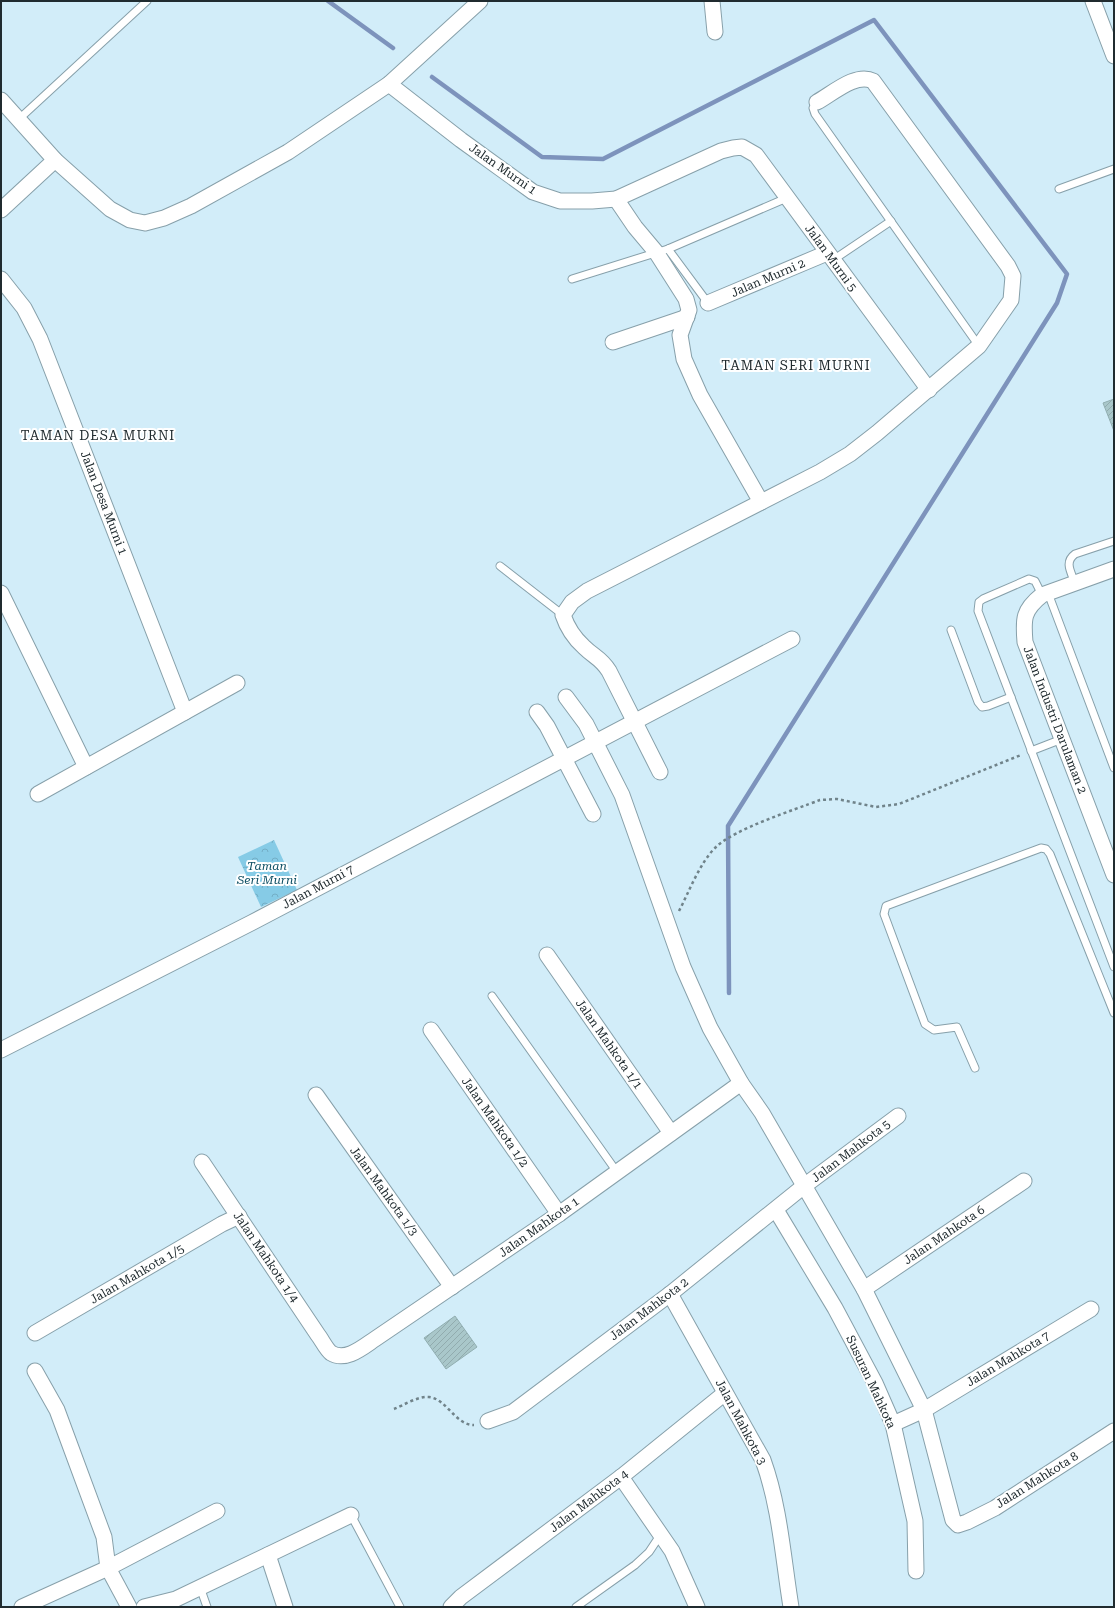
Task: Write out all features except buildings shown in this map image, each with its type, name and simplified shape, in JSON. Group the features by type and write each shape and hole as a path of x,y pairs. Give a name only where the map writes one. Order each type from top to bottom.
{"street":[{"path":"1,100 55,160 110,209 130,220 145,222 164,218 192,206 288,152 389,84 422,56 480,1"},
{"path":"712,1 714,32"},
{"path":"1093,1 1114,56"},
{"path":"660,772 602,660 584,648 573,636 563,615 572,602 587,591 820,472 850,454 929,390 979,346 1011,300 1012,276 1008,266 873,81 862,78 855,80 817,102"},
{"name":"Jalan Murni 1","path":"389,84 460,140 533,192 560,201 616,199 721,151"},
{"name":"Jalan Murni 5","path":"721,151 742,147 756,155 789,197 830,257 929,390"},
{"path":"1,210 55,160"},
{"path":"616,199 635,227 662,251 689,304 680,335 681,349 686,365 700,395 761,502"},
{"name":"Jalan Murni 2","path":"708,303 830,257"},
{"name":"Jalan Desa Murni 1","path":"1,279 24,308 40,338 185,712"},
{"path":"613,342 686,317"},
{"name":"Jalan Industri Darulaman 2","path":"1114,569 1045,594 1033,602 1023,621 1025,642 1114,875"},
{"path":"1,594 86,767"},
{"name":"Jalan Murni 7","path":"1,1050 251,923 792,639"},
{"path":"38,794 237,684"},
{"path":"566,697 586,724 596,741 622,795 683,967 710,1028 741,1083 762,1113 864,1289 924,1410"},
{"path":"536,712 547,726 593,814"},
{"name":"Jalan Mahkota 1/1","path":"547,955 671,1133"},
{"name":"Jalan Mahkota 1/2","path":"431,1030 558,1214"},
{"name":"Jalan Mahkota 1","path":"331,1353 340,1356 354,1353 558,1214 741,1083"},
{"name":"Jalan Mahkota 1/3","path":"316,1095 452,1287"},
{"name":"Jalan Mahkota 5","path":"804,1186 898,1116"},
{"name":"Jalan Mahkota 1/4","path":"202,1162 331,1353"},
{"name":"Jalan Mahkota 6","path":"864,1289 1024,1181"},
{"name":"Jalan Mahkota 2","path":"488,1422 513,1412 670,1294 804,1186"},
{"name":"Susuran Mahkota","path":"776,1210 835,1308 875,1383 893,1424 915,1521 916,1571"},
{"name":"Jalan Mahkota 1/5","path":"35,1333 222,1224 239,1216"},
{"name":"Jalan Mahkota 3","path":"670,1294 763,1460 772,1485 790,1607"},
{"name":"Jalan Mahkota 7","path":"893,1424 924,1410 1091,1309"},
{"path":"35,1372 57,1410 104,1537 108,1568 129,1607"},
{"name":"Jalan Mahkota 4","path":"451,1607 461,1597 621,1477 725,1393"},
{"name":"Jalan Mahkota 8","path":"924,1410 953,1520 958,1525 995,1508 1114,1431"},
{"path":"621,1477 672,1551 697,1607"},
{"path":"22,1607 108,1568 217,1512"},
{"path":"144,1607 176,1599 351,1515"},
{"path":"268,1555 285,1607"}],"lane":[{"path":"19,119 147,1"},
{"path":"817,102 813,108 815,114 979,346"},
{"path":"1059,189 1114,169"},
{"path":"572,279 662,251 789,197"},
{"path":"830,257 891,221"},
{"path":"662,251 708,303"},
{"path":"1075,583 1068,564 1070,558 1075,554 1114,541"},
{"path":"500,566 563,615"},
{"path":"1114,768 1045,594 1035,581 1029,579 983,599 978,606 978,611 1114,967"},
{"path":"951,630 978,702 982,707 1011,697"},
{"path":"1031,751 1062,739"},
{"path":"975,1068 957,1027 934,1030 925,1024 884,914 886,906 1041,848 1046,849 1050,854 1114,1013"},
{"path":"492,996 617,1172"},
{"path":"351,1515 400,1607"},
{"path":"576,1607 635,1565 649,1552 661,1534"},
{"path":"200,1588 207,1607"}],"path":[{"path":"670,929 711,852 723,841 741,831 820,800 828,799 876,807 899,804 1031,751"},
{"path":"394,1409 428,1397 435,1398 463,1422 469,1425 488,1422"}],"green space":[{"name":"Taman Seri Murni","path":"274,840 297,890 261,907 238,857"}],"waterway":[{"path":"328,1 393,48"},
{"path":"432,77 542,157 603,159 874,20 1067,274 1057,303 728,826 729,993"}],"district":[{"name":"TAMAN SERI MURNI","path":"796,365"},
{"name":"TAMAN DESA MURNI","path":"98,435"}]}
